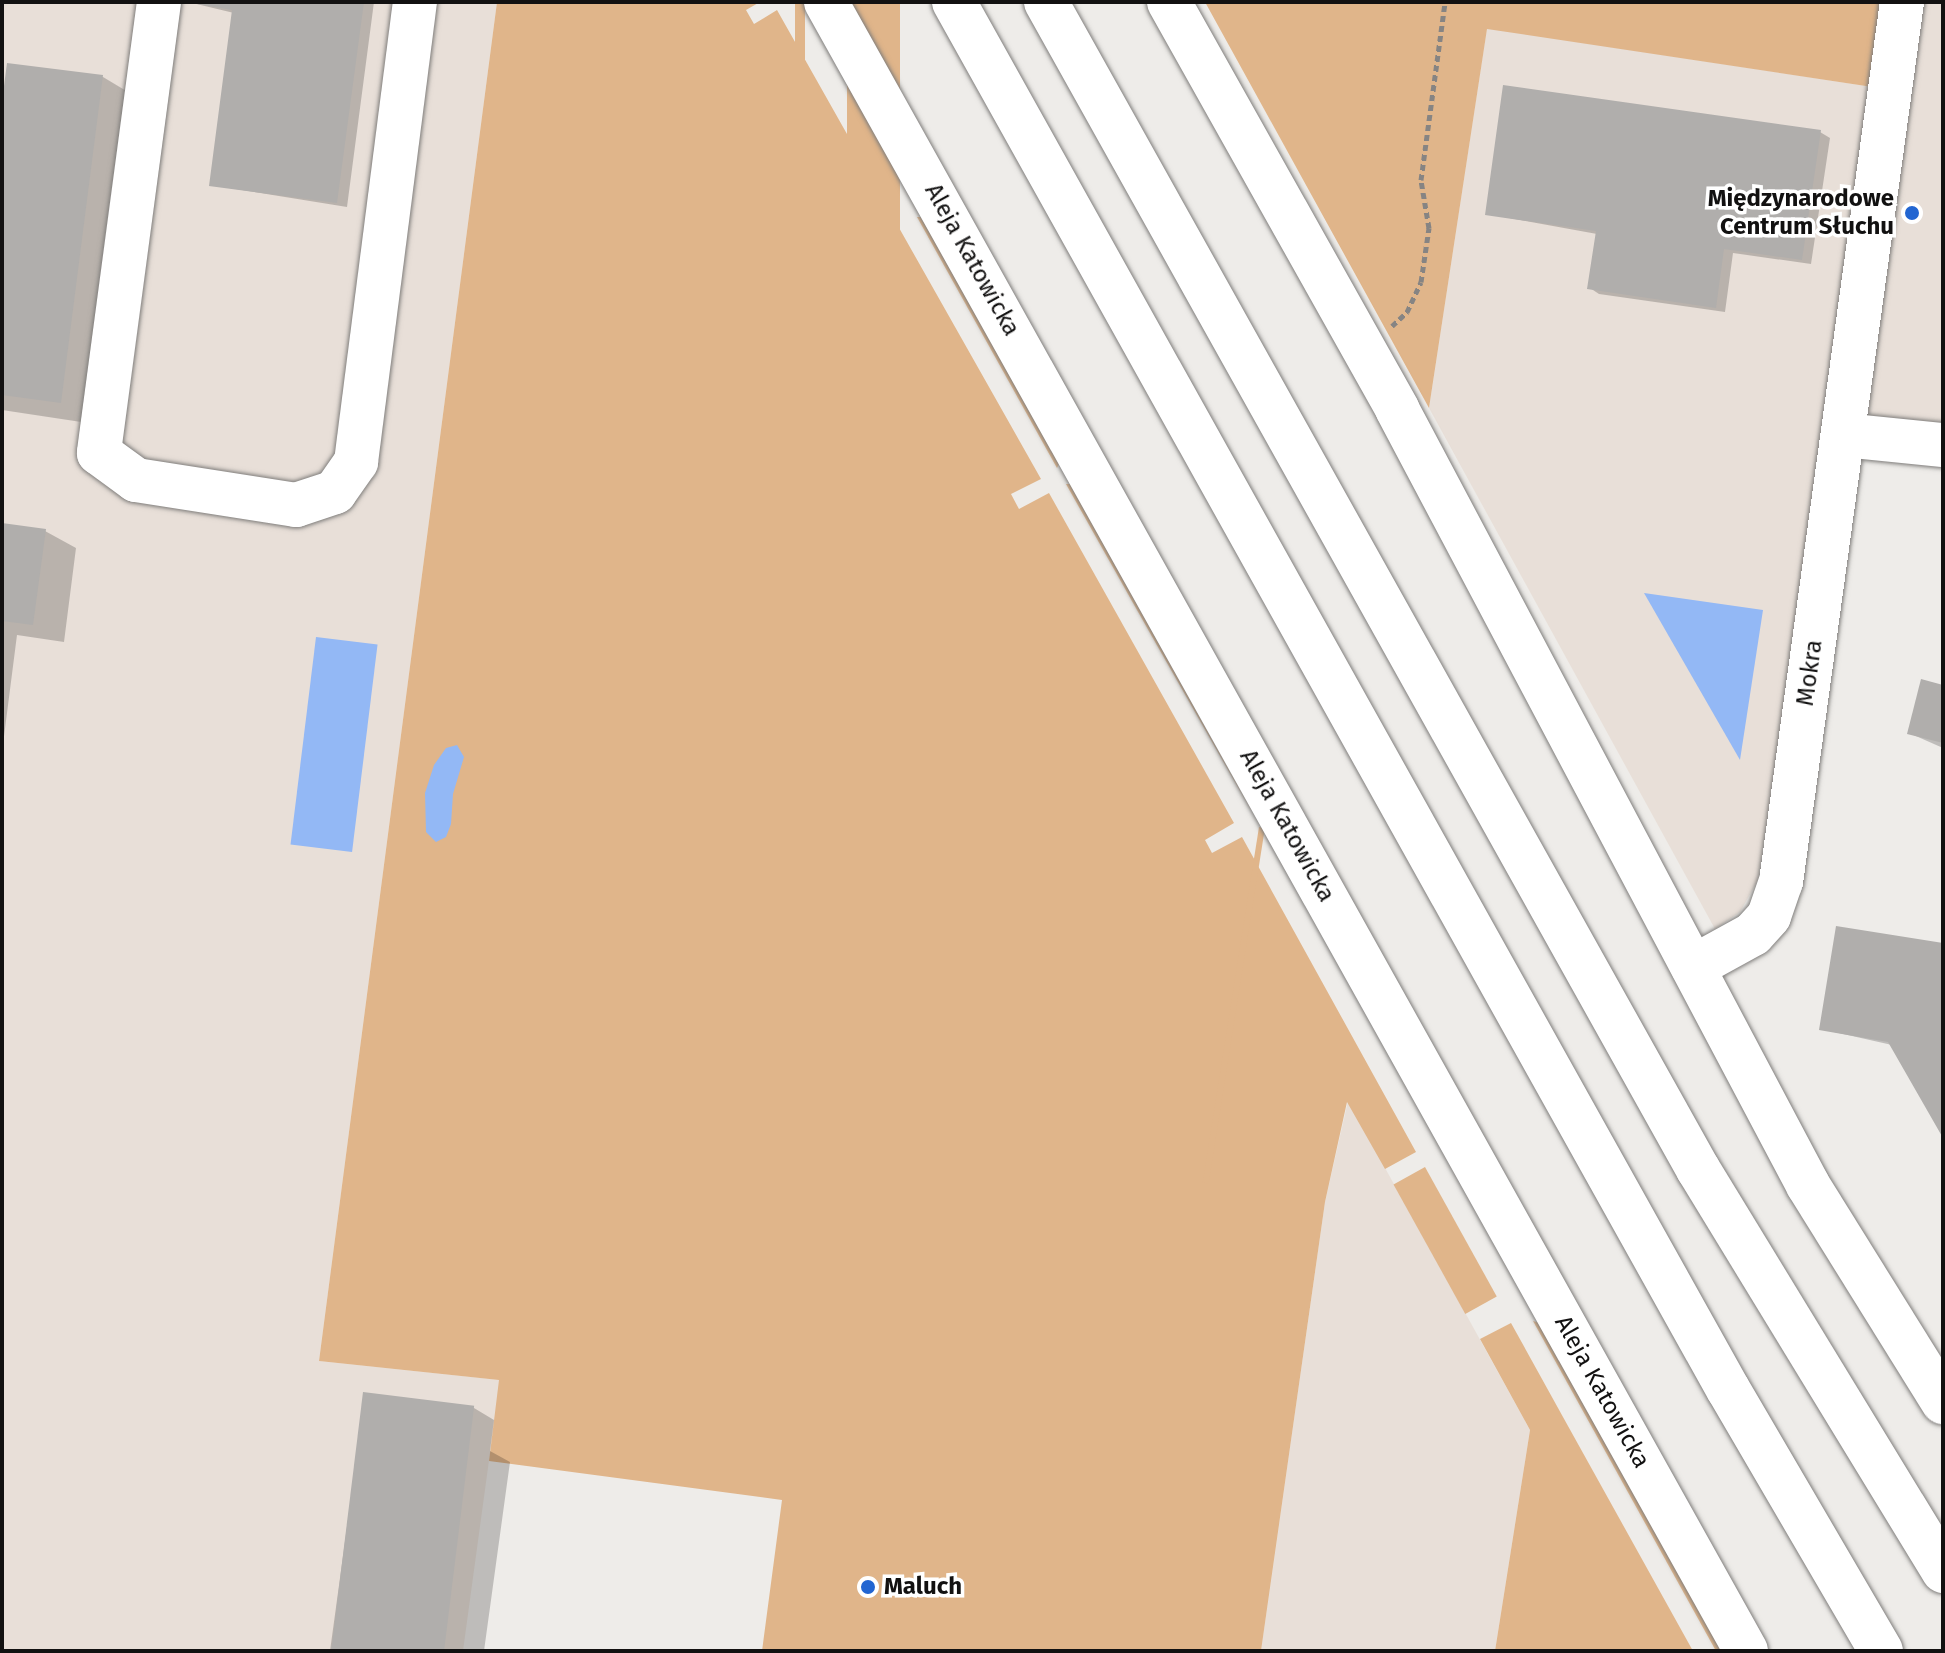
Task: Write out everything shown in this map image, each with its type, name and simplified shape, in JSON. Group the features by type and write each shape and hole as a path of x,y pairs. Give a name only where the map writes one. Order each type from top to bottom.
{"main road":[{"path":"159,2 99,453 136,480 296,505 335,492 356,462 415,2"},
{"name":"Aleja Katowicka","path":"826,2 1746,1651"},
{"path":"954,2 1728,1389 1881,1651"},
{"path":"1046,2 1698,1169 1943,1571"},
{"path":"1169,2 1362,346 1808,1185 1943,1402"},
{"name":"Mokra","path":"1693,967 1753,934 1777,895 1844,435 1902,2"},
{"path":"1844,435 1943,445"}],"path":[{"path":"1362,346 1382,336 1407,312 1421,282 1429,228 1421,180 1445,2"}],"shaded area":[{"path":"2,2 497,2 319,1361 500,1380 463,1651 2,1651"},
{"path":"497,2 760,2 746,10 754,24 777,10 891,212 865,226 872,240 898,226 1041,479 1011,494 1019,509 1049,493 1234,823 1205,840 1212,853 1242,837 1416,1152 1385,1169 1347,1102 1325,1202 1261,1651 762,1651 782,1500 489,1461 499,1380 319,1361"},
{"path":"795,2 805,2 805,232 795,232"},
{"path":"847,2 900,2 900,1651 847,1651"},
{"path":"1205,2 1890,2 1879,88 1487,29 1429,408"},
{"name":"Międzynarodowe Centrum Słuchu","path":"1910,2 1943,2 1943,433 1852,425"},
{"path":"1487,28 1879,88 1758,880 1740,912 1715,929 1429,408"},
{"path":"917,217 921,217 1061,460 1057,468"},
{"path":"1066,484 1071,484 1252,812 1150,633"},
{"path":"1259,827 1265,828 1209,1184 1203,1183"},
{"path":"1348,1101 1530,1430 1495,1651 1261,1651 1325,1202"},
{"path":"1425,1167 1497,1296 1465,1314 1394,1184"},
{"path":"1533,1321 1543,1324 1728,1651 1716,1651"},
{"path":"1511,1323 1693,1651 1495,1651 1530,1430 1480,1339"}],"water":[{"path":"1644,593 1763,610 1740,760"},
{"path":"316,637 378,645 352,852 291,844"},
{"path":"457,745 464,757 453,794 451,824 446,837 436,842 426,832 425,793 434,765 446,748"}],"building":[{"path":"186,2 364,2 337,203 209,186 232,10"},
{"path":"7,63 103,75 61,403 2,395 2,101"},
{"path":"1503,85 1821,130 1802,260 1724,249 1716,308 1587,289 1596,231 1485,215"},
{"path":"2,523 46,529 33,625 2,621"},
{"path":"1921,679 1943,685 1943,743 1907,734"},
{"path":"1836,926 1943,943 1943,1138 1888,1042 1819,1030"},
{"path":"363,1392 474,1406 444,1651 331,1651"}],"place":[{"name":"Międzynarodowe Centrum Słuchu","path":"1912,213"},
{"name":"Maluch","path":"868,1587"}]}
